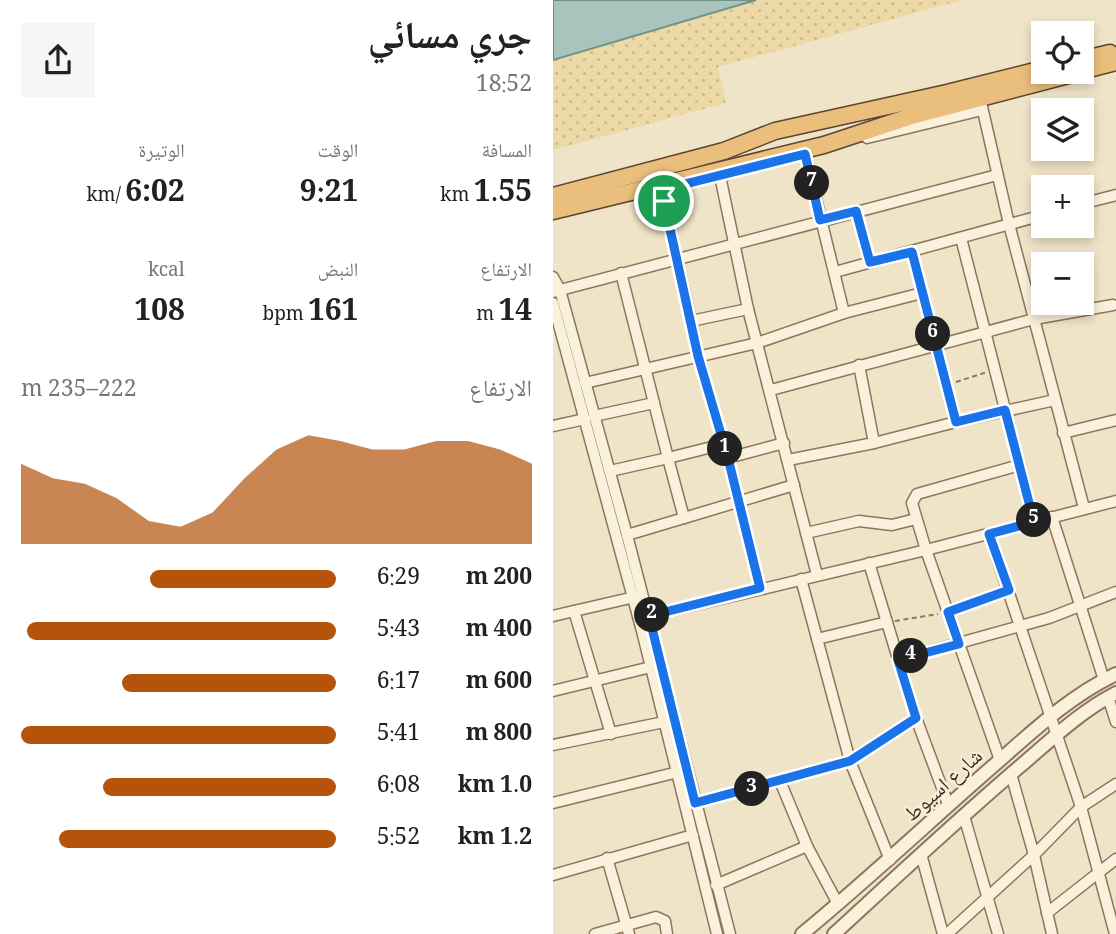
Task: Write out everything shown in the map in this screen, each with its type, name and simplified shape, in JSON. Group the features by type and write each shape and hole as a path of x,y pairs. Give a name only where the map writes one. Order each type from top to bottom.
{"highway":[{"path":"1094,57 1116,51"},
{"path":"1094,68 1116,62"},
{"path":"553,196 724,151 775,131 1031,72"},
{"path":"553,211 771,159 915,115 981,104 1044,84"},
{"path":"817,122 806,128 805,133 813,142 824,145"},
{"path":"771,159 789,145 786,136 775,131"}],"street":[{"path":"760,588 728,458 698,356 664,194 669,188 805,154 981,104 1009,224 1084,508"},
{"path":"805,154 844,313"},
{"path":"557,291 997,174"},
{"path":"720,176 748,309 817,575"},
{"path":"1094,201 1116,195"},
{"path":"856,211 870,262"},
{"path":"835,272 1031,218"},
{"path":"961,238 1034,522"},
{"path":"912,252 956,422"},
{"path":"621,273 684,518"},
{"path":"553,276 585,383 590,418 610,471 627,535 651,667 717,934"},
{"path":"585,383 757,343 844,313 922,293"},
{"path":"553,303 590,418 638,596 649,616 730,934"},
{"path":"771,390 1034,319 1113,304"},
{"path":"691,321 748,309"},
{"path":"859,365 874,443"},
{"path":"788,460 874,443 1055,400"},
{"path":"553,426 654,403"},
{"path":"1063,433 1116,421"},
{"path":"728,458 784,443"},
{"path":"610,471 724,444"},
{"path":"1000,760 912,503 917,494 1020,465"},
{"path":"627,535 793,485"},
{"path":"649,616 926,550 1116,501"},
{"path":"1052,517 1081,607 1110,677"},
{"path":"806,533 859,521 892,525 916,519"},
{"path":"989,534 1081,807 1114,933"},
{"path":"869,563 916,718 948,804"},
{"path":"801,579 850,761 890,860"},
{"path":"898,660 1021,626 1081,607 1116,592"},
{"path":"553,616 638,596"},
{"path":"574,611 611,733"},
{"path":"817,639 887,622"},
{"path":"553,691 651,667"},
{"name":"شارع اسيوط","path":"802,934 890,860 948,804 1050,716 1110,677"},
{"path":"1112,695 1116,722"},
{"name":"شارع اسيوط","path":"834,934 1011,774 1081,715 1112,695"},
{"path":"695,803 850,761 916,718"},
{"path":"553,745 664,722"},
{"path":"553,803 678,772"},
{"path":"1011,774 1034,855 1049,933"},
{"path":"780,782 807,846 838,904"},
{"path":"921,855 945,934 1034,855 1081,807 1116,784"},
{"path":"964,816 997,934"},
{"path":"553,875 692,835"},
{"path":"716,885 807,846"},
{"path":"607,858 628,929"},
{"path":"1047,913 1116,859"},
{"path":"595,934 628,929 660,917 666,921 667,934"}],"path":[{"path":"946,385 995,369"},
{"path":"887,622 948,612 1009,590"}],"sand":[{"path":"737,0 962,0 718,67 726,103 553,150 553,51"}],"water":[{"path":"553,0 756,0 553,60"}],"route":[{"path":"805,154 820,220 856,211 870,262 912,252 956,422 1005,410 1034,522 989,534 1009,590 948,612 959,644 898,660 916,718 850,761 695,803 649,616 760,588 728,458 698,356 664,201 664,194 669,188 805,154"}]}
